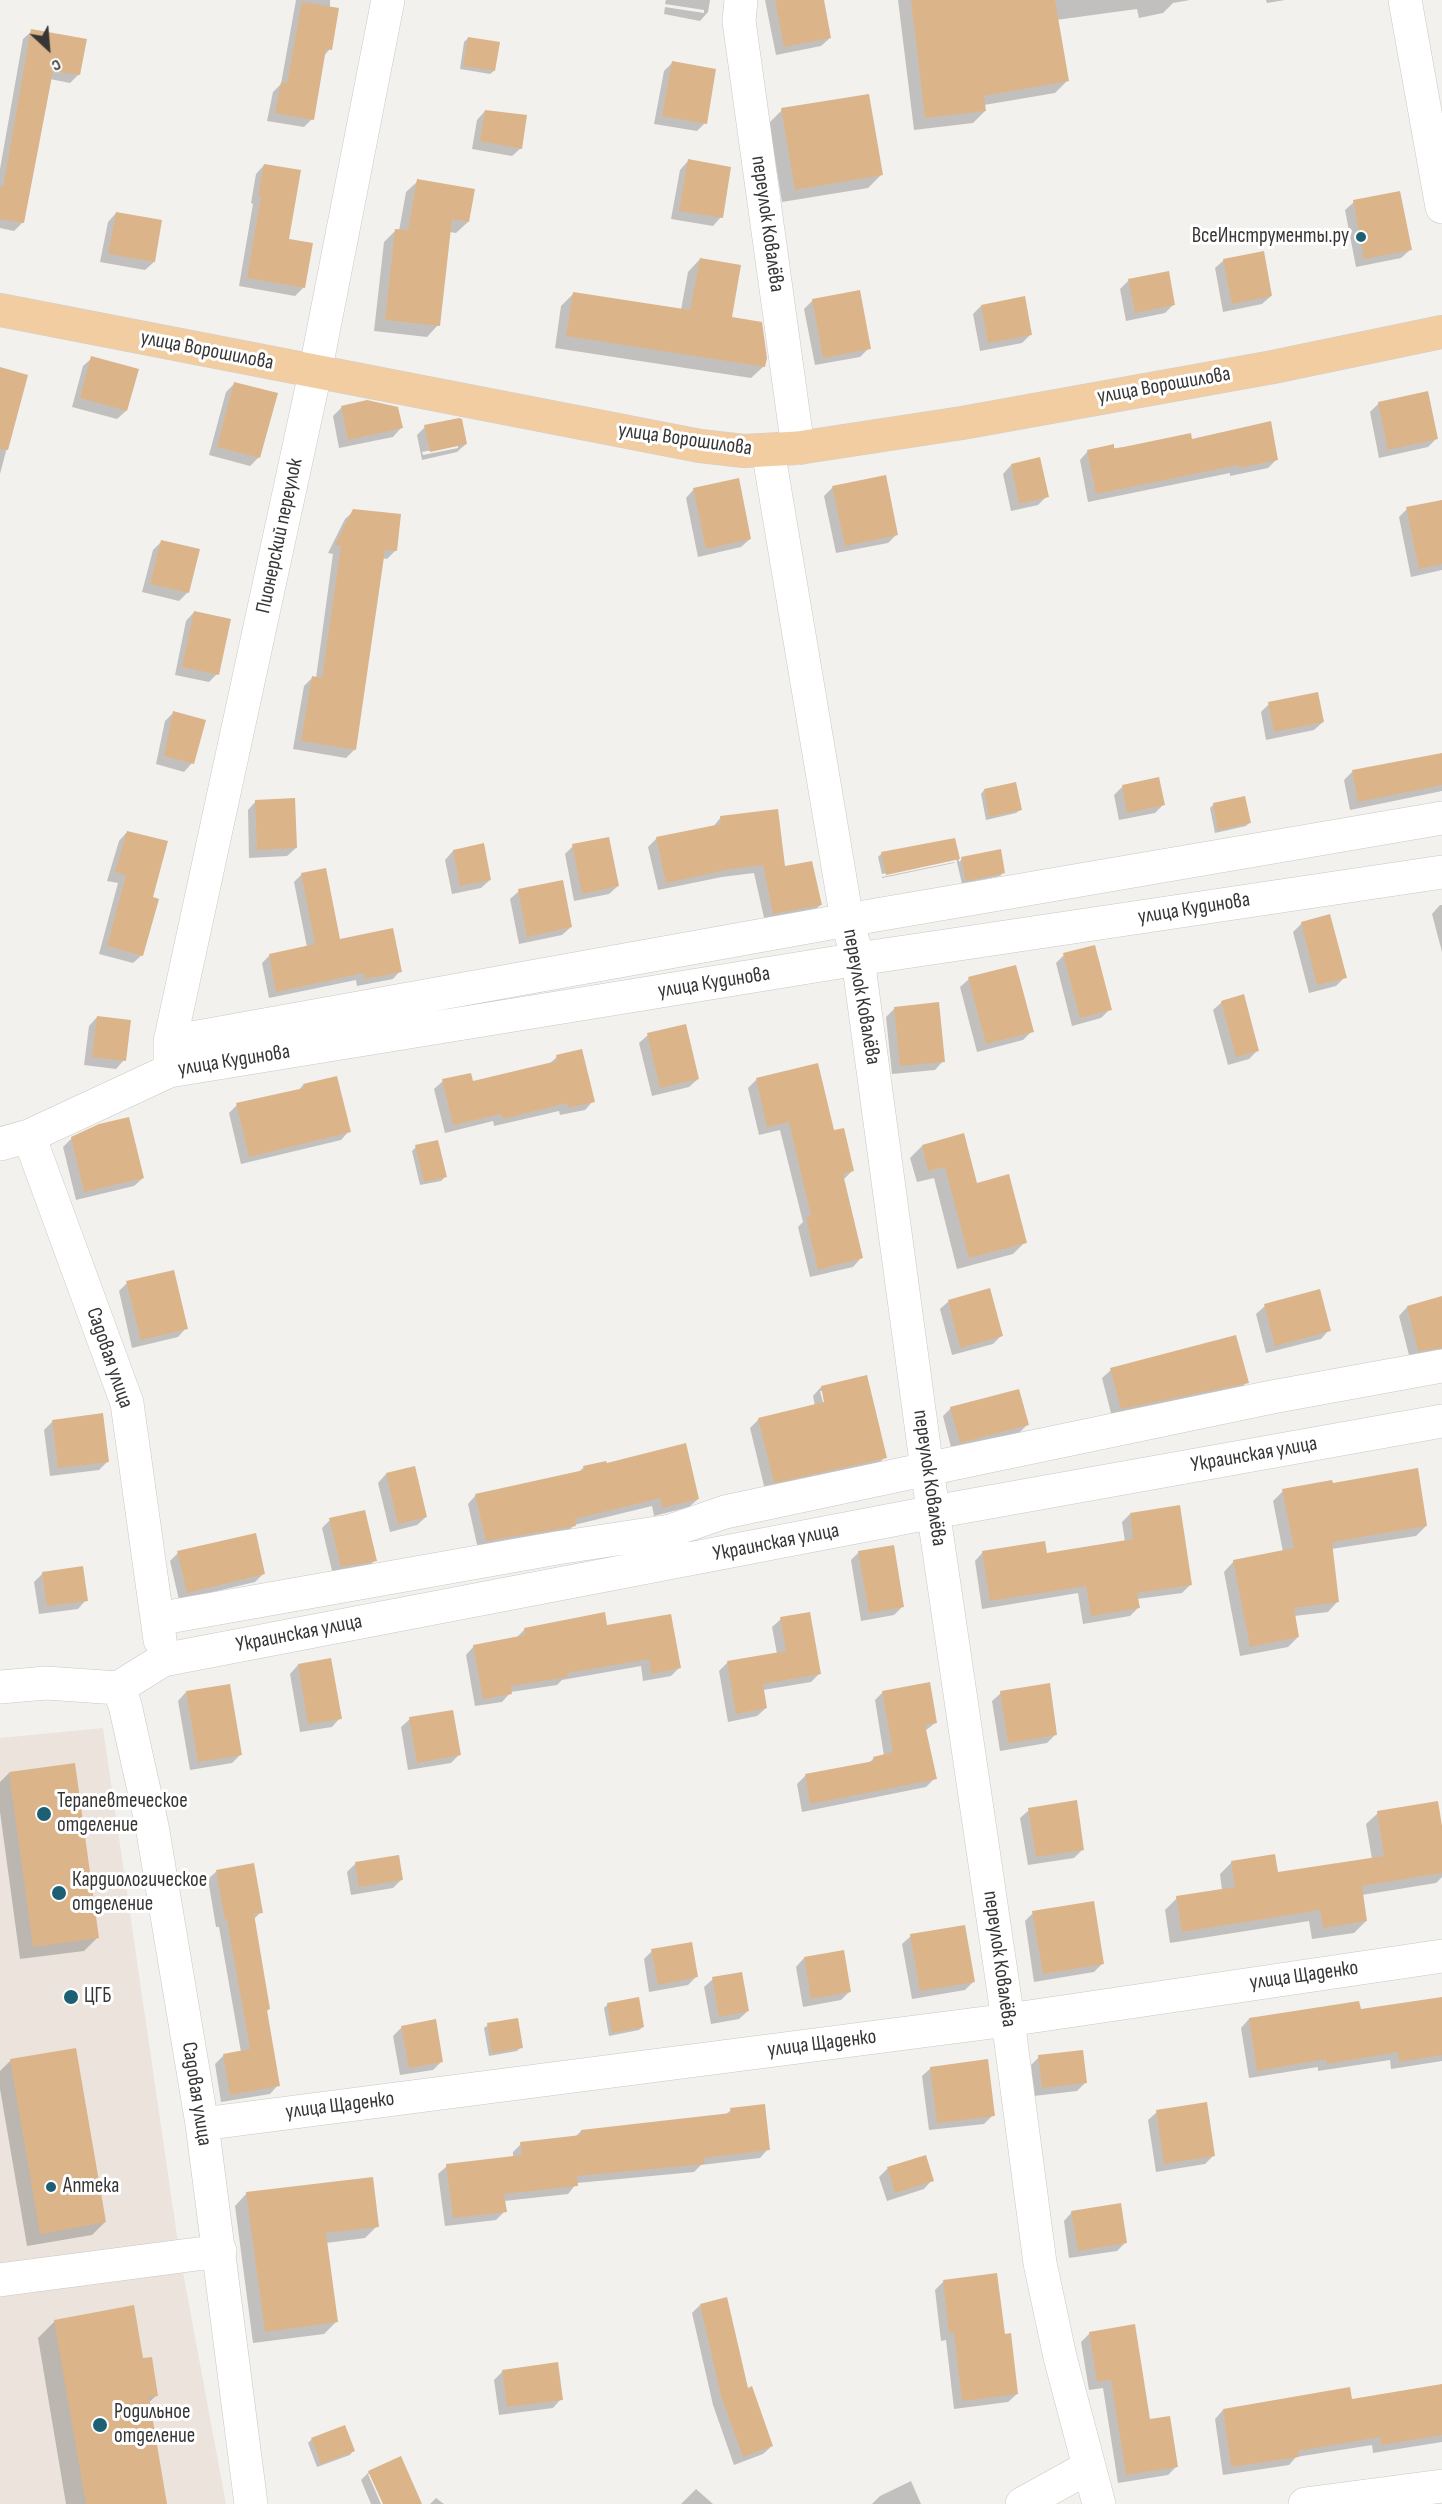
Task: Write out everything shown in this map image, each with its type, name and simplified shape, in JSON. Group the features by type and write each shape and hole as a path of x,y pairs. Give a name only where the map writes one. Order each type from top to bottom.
{"main road":[{"name":"улица Ворошилова","path":"0,310 700,446 783,449 962,423 1273,367 1442,332"}],"street":[{"name":"Пионерский переулок","path":"170,1056 315,373 388,0"},
{"name":"переулок Ковалёва","path":"741,0 739,21 783,449 847,920 858,959 927,1469 1008,2020 1040,2263 1060,2357 1099,2504"},
{"path":"1405,0 1442,207"},
{"name":"улица Кудинова","path":"14,1140 170,1056 847,920 1442,818"},
{"name":"улица Кудинова","path":"170,1056 858,959 1442,872"},
{"name":"Садовая улица","path":"14,1140 127,1403 163,1660"},
{"name":"Украинская улица","path":"157,1619 545,1550 670,1531 725,1512 1272,1397 1442,1366"},
{"name":"Украинская улица","path":"118,1688 163,1660 934,1512 1442,1421"},
{"path":"0,1687 46,1683 118,1688"},
{"name":"Садовая улица","path":"118,1688 128,1715 152,1826 202,2124 251,2504"},
{"name":"улица Щаденко","path":"202,2124 1008,2020 1442,1956"},
{"path":"0,2280 220,2251"},
{"path":"1022,2504 1089,2467"},
{"path":"1305,2504 1442,2486"}],"shaded area":[{"name":"ЦГБ","path":"103,1728 180,2256 226,2504 0,2504 0,1738"}],"building":[{"path":"775,0 824,0 831,38 784,47"},
{"path":"911,0 1055,0 1069,81 984,96 986,111 925,118"},
{"path":"302,2 339,8 332,50 326,49 314,120 275,113 281,82 287,83"},
{"path":"31,29 87,39 80,75 53,71 24,223 0,219 0,187 3,187"},
{"path":"468,37 500,42 495,71 463,66"},
{"path":"672,61 716,69 707,124 662,116"},
{"path":"869,94 883,175 795,190 781,108"},
{"path":"485,110 527,115 522,149 480,141"},
{"path":"688,159 731,167 723,218 679,211"},
{"path":"264,164 301,170 289,239 313,243 305,288 247,278"},
{"path":"417,179 475,189 469,222 452,219 440,326 385,320 395,229 408,230"},
{"path":"1400,191 1412,250 1364,259 1353,200"},
{"path":"116,212 162,220 155,262 108,254"},
{"path":"1264,251 1272,296 1232,304 1223,259"},
{"path":"700,258 741,265 732,317 762,322 767,358 765,367 566,336 573,292 690,310"},
{"path":"1169,271 1175,305 1135,313 1128,279"},
{"path":"860,290 871,349 823,358 812,299"},
{"path":"1025,296 1032,335 988,343 981,305"},
{"path":"91,356 139,369 127,411 80,398"},
{"path":"0,367 28,375 8,450 0,449"},
{"path":"234,382 278,393 260,458 217,447"},
{"path":"1428,391 1438,439 1388,450 1378,402"},
{"path":"367,400 398,407 403,428 348,440 341,406"},
{"path":"462,419 467,444 430,452 424,425"},
{"path":"1271,421 1278,460 1239,468 1238,465 1096,494 1087,450 1114,444 1114,449 1191,433 1192,439"},
{"path":"1040,457 1049,497 1019,504 1011,464"},
{"path":"886,475 898,535 845,546 832,486"},
{"path":"739,478 751,539 706,549 693,488"},
{"path":"1442,500 1442,564 1419,569 1406,507"},
{"path":"353,509 401,514 397,551 385,550 356,750 301,741 312,676 322,678 341,546 335,545"},
{"path":"161,540 200,549 189,593 150,584"},
{"path":"194,611 231,619 219,675 182,667"},
{"path":"1318,692 1324,722 1274,732 1268,702"},
{"path":"173,711 206,720 194,764 164,756"},
{"path":"1442,753 1442,785 1358,802 1352,770"},
{"path":"1159,777 1165,805 1127,813 1122,785"},
{"path":"1016,782 1022,810 989,817 984,789"},
{"path":"1245,796 1251,823 1218,830 1213,803"},
{"path":"295,798 297,848 257,850 255,800"},
{"path":"778,809 785,866 812,861 822,905 773,914 763,865 731,869 666,883 656,837 721,824 720,816"},
{"path":"127,831 168,841 153,897 159,899 143,956 107,946 126,875 115,872"},
{"path":"609,837 619,886 582,894 572,844"},
{"path":"955,838 960,859 886,875 881,852"},
{"path":"484,843 491,880 460,886 453,850"},
{"path":"1001,849 1005,873 966,881 961,857"},
{"path":"326,868 340,939 393,928 402,972 365,979 363,973 276,992 269,954 315,944 301,873"},
{"path":"563,880 572,927 527,937 518,889"},
{"path":"1330,914 1347,978 1317,985 1301,922"},
{"path":"1095,945 1112,1010 1080,1018 1063,953"},
{"path":"1016,965 1034,1032 986,1044 968,977"},
{"path":"1244,994 1259,1051 1236,1057 1221,1001"},
{"path":"939,1002 945,1062 900,1066 894,1007"},
{"path":"97,1016 131,1020 126,1061 92,1057"},
{"path":"686,1024 699,1079 660,1088 647,1033"},
{"path":"582,1049 595,1102 568,1108 567,1103 503,1119 501,1114 453,1125 442,1079 471,1073 473,1081 557,1061 556,1055"},
{"path":"818,1063 834,1130 844,1128 854,1171 843,1174 863,1258 818,1270 806,1217 811,1216 789,1122 767,1127 756,1078"},
{"path":"337,1076 351,1132 249,1157 236,1103 304,1088 303,1084"},
{"path":"129,1117 144,1178 84,1192 71,1137 99,1124"},
{"path":"964,1133 977,1183 1009,1174 1027,1243 969,1258 945,1167 928,1171 922,1145"},
{"path":"438,1140 447,1177 424,1182 415,1145"},
{"path":"174,1270 188,1329 141,1340 126,1281"},
{"path":"990,1288 1003,1336 960,1348 948,1300"},
{"path":"1320,1289 1331,1331 1275,1346 1264,1304"},
{"path":"1442,1296 1442,1348 1418,1351 1407,1306"},
{"path":"1236,1335 1249,1383 1121,1409 1110,1368"},
{"path":"867,1375 887,1458 774,1483 758,1418 824,1402 821,1386"},
{"path":"1019,1389 1029,1425 960,1443 950,1407"},
{"path":"103,1413 109,1462 58,1468 52,1420"},
{"path":"686,1443 699,1499 662,1508 660,1498 575,1519 576,1526 486,1541 475,1494 584,1470 583,1466 606,1461 607,1463"},
{"path":"415,1466 427,1517 398,1524 386,1473"},
{"path":"1418,1468 1427,1526 1332,1542 1339,1602 1294,1608 1299,1637 1250,1647 1233,1560 1294,1548 1282,1489 1332,1480 1333,1483"},
{"path":"1180,1505 1192,1585 1137,1593 1140,1608 1091,1616 1086,1586 990,1601 982,1551 1045,1541 1047,1553 1133,1539 1130,1513"},
{"path":"365,1510 377,1561 341,1567 329,1518"},
{"path":"256,1533 265,1574 187,1593 177,1551"},
{"path":"894,1545 904,1607 869,1613 858,1551"},
{"path":"83,1566 88,1601 47,1606 42,1572"},
{"path":"605,1612 607,1625 671,1614 681,1668 651,1674 649,1659 567,1673 568,1677 511,1686 512,1694 483,1699 473,1645 525,1635 524,1628"},
{"path":"810,1612 821,1674 763,1684 767,1708 736,1714 727,1661 786,1651 780,1617"},
{"path":"331,1658 342,1719 308,1724 298,1664"},
{"path":"930,1682 937,1723 925,1725 937,1779 810,1804 805,1774 874,1761 873,1757 893,1752 882,1691"},
{"path":"1050,1683 1057,1735 1008,1743 1000,1691"},
{"path":"230,1684 242,1755 198,1762 186,1691"},
{"path":"453,1710 461,1755 417,1763 409,1717"},
{"path":"75,1763 99,1938 33,1947 9,1772"},
{"path":"1077,1800 1084,1850 1036,1857 1028,1808"},
{"path":"1438,1801 1442,1826 1442,1873 1362,1886 1367,1921 1323,1928 1320,1910 1182,1932 1176,1896 1235,1887 1231,1861 1275,1854 1278,1872 1384,1856 1377,1811"},
{"path":"399,1855 403,1880 359,1887 355,1862"},
{"path":"254,1863 263,1913 254,1914 280,2086 230,2095 223,2054 250,2049 216,1870"},
{"path":"1094,1901 1104,1964 1043,1974 1032,1911"},
{"path":"965,1925 975,1982 920,1991 910,1934"},
{"path":"692,1942 698,1977 658,1985 651,1949"},
{"path":"844,1950 851,1992 811,1999 804,1957"},
{"path":"742,1972 749,2011 719,2017 712,1977"},
{"path":"639,1997 644,2027 612,2033 607,2003"},
{"path":"1442,1997 1442,2055 1399,2062 1398,2052 1327,2064 1326,2059 1257,2071 1249,2018 1359,2001 1361,2009"},
{"path":"518,2018 523,2048 492,2053 487,2023"},
{"path":"436,2019 443,2062 409,2068 401,2026"},
{"path":"76,2048 106,2222 40,2234 10,2059"},
{"path":"1083,2050 1087,2083 1042,2088 1038,2055"},
{"path":"988,2059 995,2116 937,2123 930,2067"},
{"path":"1207,2102 1215,2156 1164,2164 1156,2110"},
{"path":"765,2104 770,2150 704,2158 705,2164 577,2176 578,2186 504,2194 507,2212 453,2218 446,2164 522,2155 520,2142 581,2135 581,2130 731,2113 730,2108"},
{"path":"926,2155 934,2181 895,2193 887,2167"},
{"path":"373,2177 379,2227 326,2233 338,2322 265,2332 246,2192"},
{"path":"1121,2203 1127,2243 1078,2251 1071,2211"},
{"path":"997,2273 1005,2334 1011,2333 1018,2394 962,2401 954,2332 949,2333 943,2280"},
{"path":"727,2297 748,2388 752,2386 773,2446 743,2457 721,2396 700,2304"},
{"path":"134,2305 143,2358 152,2357 158,2396 149,2397 167,2504 86,2504 54,2320"},
{"path":"1135,2324 1150,2419 1170,2416 1178,2467 1126,2475 1111,2380 1097,2382 1089,2332"},
{"path":"558,2362 563,2400 507,2407 502,2370"},
{"path":"1442,2384 1442,2435 1381,2445 1380,2437 1298,2451 1299,2457 1231,2467 1223,2409 1350,2387 1352,2399"},
{"path":"345,2425 355,2451 321,2464 311,2438"},
{"path":"401,2456 422,2504 383,2504 368,2471"}],"place":[{"name":"ВсеИнструменты.ру","path":"1361,237"},
{"name":"Терапевтеческое отделение","path":"44,1814"},
{"name":"Кардиологическое отделение","path":"59,1893"},
{"name":"ЦГБ","path":"71,1997"},
{"name":"Аптека","path":"51,2187"},
{"name":"Родильное отделение","path":"100,2425"}]}
